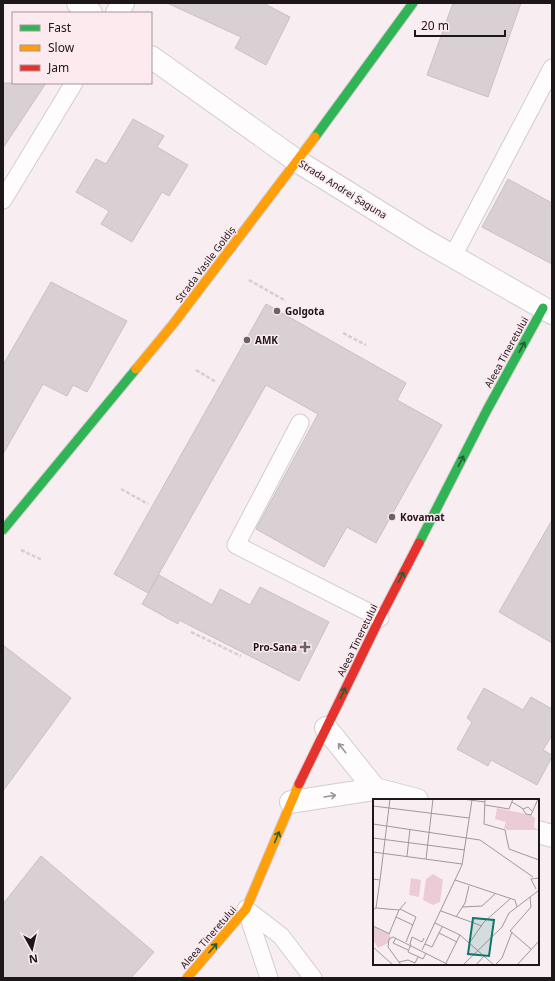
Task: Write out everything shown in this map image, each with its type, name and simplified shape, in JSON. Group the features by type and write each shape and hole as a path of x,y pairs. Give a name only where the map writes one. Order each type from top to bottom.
{"street":[{"path":"78,3 90,12"},
{"path":"118,12 123,3"},
{"name":"Strada Vasile Goldiș","path":"3,530 174,323 297,161 413,3"},
{"name":"Strada Andrei Șaguna","path":"152,58 297,161 426,241 548,310"},
{"name":"Aleea Tineretului","path":"187,978 246,909 291,802 380,618 484,417 548,310"},
{"path":"326,728 375,789"},
{"path":"291,802 375,789 413,799"},
{"path":"539,832 552,836"}],"lane":[{"path":"453,256 552,68"},
{"path":"3,200 73,84"},
{"path":"300,423 236,545 380,618"},
{"path":"246,909 269,978"},
{"path":"246,909 281,936 313,978"}],"path":[{"path":"249,280 286,301"},
{"path":"343,333 366,345"},
{"path":"196,370 216,382"},
{"path":"121,489 148,504"},
{"path":"21,549 42,560"},
{"path":"191,632 241,656"}],"building":[{"path":"167,3 263,3 290,17 266,65 235,48 241,37"},
{"path":"453,3 521,3 488,97 427,75"},
{"path":"3,83 45,84 3,148"},
{"path":"133,119 164,136 157,147 188,165 169,196 162,192 132,242 101,224 109,211 76,192 96,159 106,164"},
{"path":"508,179 552,203 552,264 482,227"},
{"path":"51,282 127,321 87,392 73,385 67,396 43,384 3,454 3,365"},
{"path":"266,304 406,383 397,400 442,425 376,543 347,527 324,567 256,529 318,414 266,385 148,593 114,574"},
{"path":"552,520 552,643 499,612"},
{"path":"159,575 212,605 220,589 250,605 260,587 329,622 299,681 179,620 178,624 142,604"},
{"path":"3,645 71,698 3,791"},
{"path":"484,688 523,710 531,697 552,709 552,735 543,750 552,755 552,757 537,785 491,760 488,766 457,749 472,722 467,718"},
{"path":"41,856 154,952 131,978 3,978 3,904"}],"traffic: fast":[{"path":"315,137 413,3"},
{"path":"419,543 487,410 543,308"},
{"path":"3,530 136,369"}],"traffic: slow":[{"path":"136,369 174,323 315,137"},
{"path":"187,978 246,909 299,784"}],"traffic: jam":[{"path":"299,784 380,618 419,543"}],"place":[{"name":"Golgota","path":"277,311"},
{"name":"AMK","path":"247,340"},
{"name":"Kovamat","path":"392,517"},
{"name":"Pro-Sana","path":"305,647"}]}
